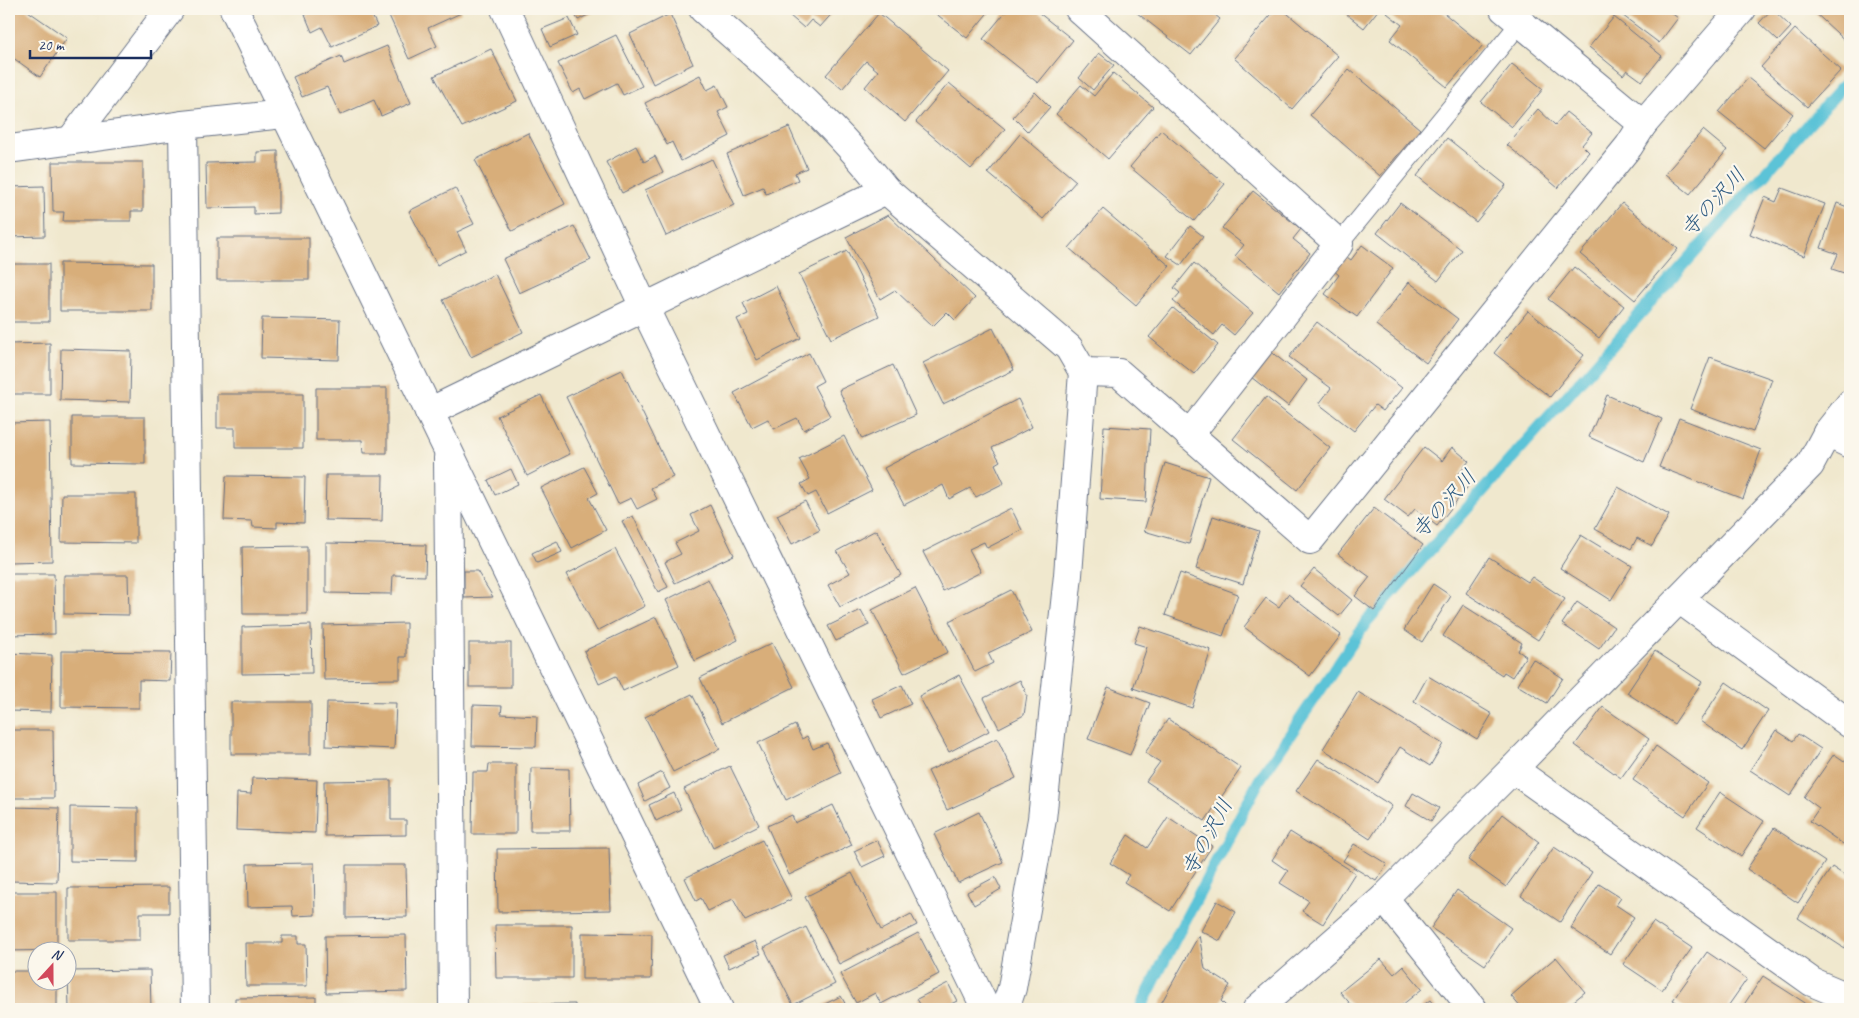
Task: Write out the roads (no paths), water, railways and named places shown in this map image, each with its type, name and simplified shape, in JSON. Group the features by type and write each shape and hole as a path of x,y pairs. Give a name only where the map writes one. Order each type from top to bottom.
{"street":[{"path":"71,140 170,9"},
{"path":"234,9 283,114 720,1009"},
{"path":"506,9 645,309 986,1009"},
{"path":"703,9 808,102 871,170 886,190 1069,348 1083,372 1068,575 1042,820 1012,988 1005,1009"},
{"path":"1079,9 1339,244 1189,435"},
{"path":"1083,372 1119,373 1310,540 1629,146 1643,124 1742,9"},
{"path":"1512,16 1643,124"},
{"path":"9,149 283,114"},
{"path":"183,126 195,1009"},
{"path":"429,412 645,309 886,190"},
{"path":"1257,1009 1384,898 1810,465 1839,438 1850,404"},
{"path":"448,450 453,1009"},
{"path":"1679,599 1850,724"},
{"path":"1513,769 1812,982 1850,998"},
{"path":"1384,898 1473,1009"}],"lane":[{"path":"1339,244 1512,16"}],"waterway":[{"name":"寺の沢川","path":"1140,1009 1260,779 1367,621 1850,78"}]}
